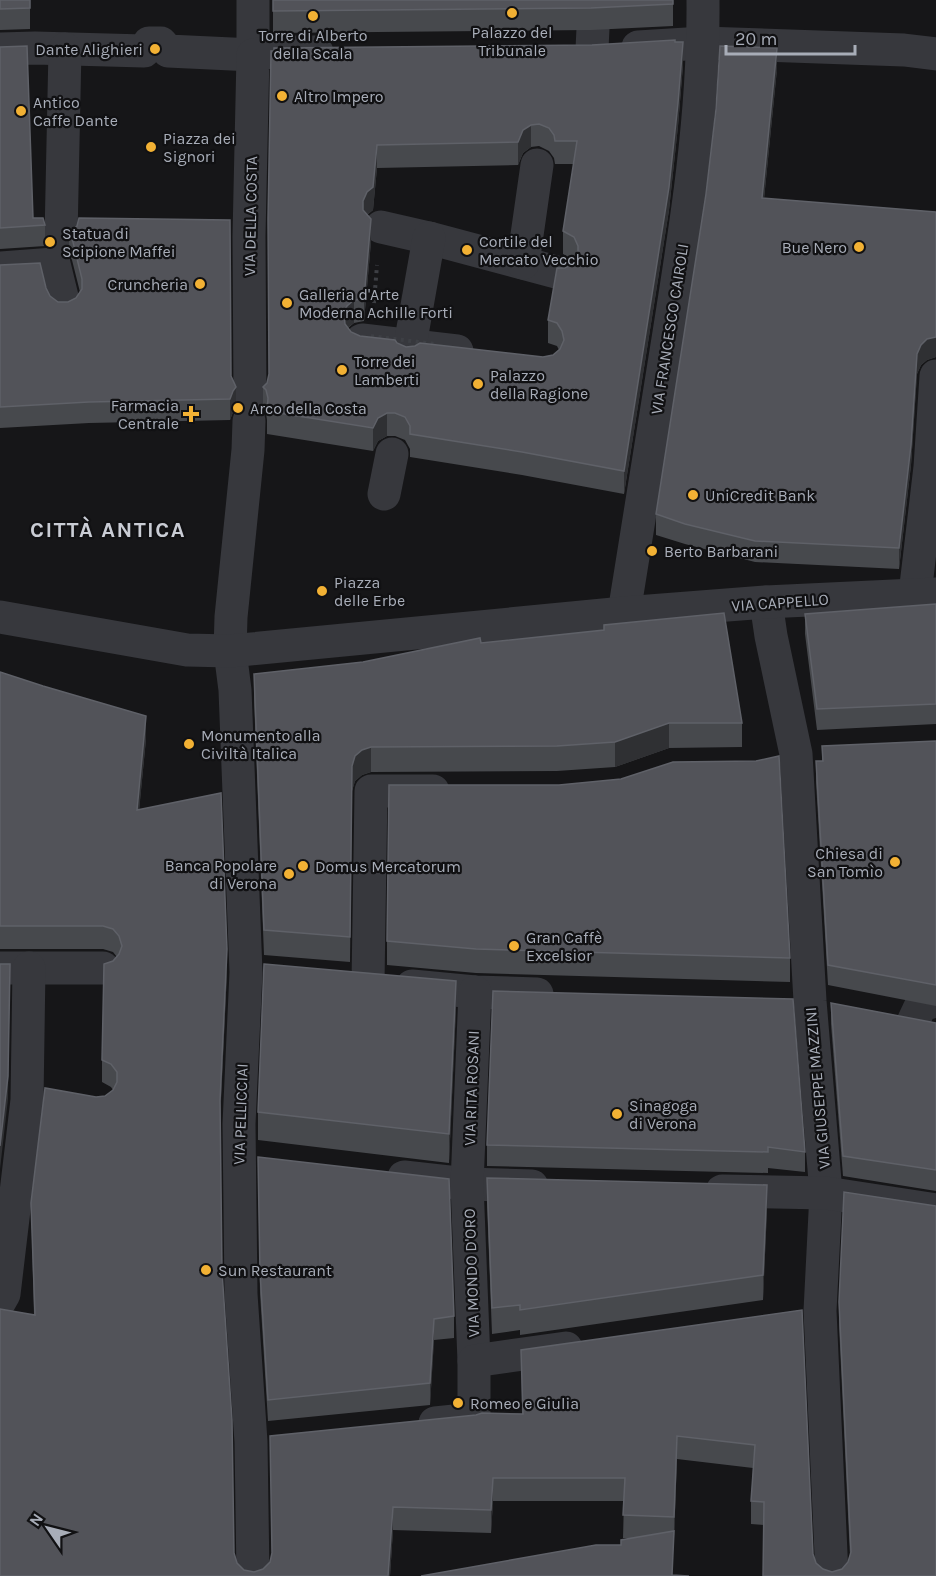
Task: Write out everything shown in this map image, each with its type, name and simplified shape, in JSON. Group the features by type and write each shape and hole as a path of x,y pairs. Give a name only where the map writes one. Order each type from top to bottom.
{"street":[{"path":"253,0 262,53"},
{"name":"VIA FRANCESCO CAIROLI","path":"624,613 694,165 703,43 703,0"},
{"path":"582,42 703,43 904,50 936,54"},
{"path":"0,50 144,51 149,43 161,43 168,51 262,53 342,51"},
{"path":"50,49 57,250 64,305"},
{"name":"VIA DELLA COSTA","path":"230,651 231,617 248,450 259,220 262,53"},
{"path":"523,263 537,165"},
{"path":"377,234 429,238 560,273"},
{"path":"418,350 429,238"},
{"path":"0,268 57,250"},
{"path":"370,329 418,350 490,355"},
{"path":"925,594 936,376"},
{"path":"384,494 392,454"},
{"name":"VIA CAPPELLO","path":"624,613 766,602 925,594"},
{"name":"VIA GIUSEPPE MAZZINI","path":"766,602 794,755 810,1002 826,1193 808,1313 832,1576"},
{"path":"0,617 187,650 230,651 624,613"},
{"name":"VIA PELLICCIAI","path":"230,651 235,690 246,972 238,1157 241,1294 262,1441 253,1576"},
{"path":"368,982 371,791 464,790"},
{"path":"0,1301 4,1294 37,1094 15,968 103,968"},
{"path":"246,972 279,975"},
{"path":"335,980 475,992 569,994"},
{"name":"VIA RITA ROSANI","path":"467,1184 475,992"},
{"path":"238,1157 273,1161"},
{"path":"376,1173 467,1184 563,1187"},
{"name":"VIA MONDO D'ORO","path":"404,1426 474,1419 467,1184"},
{"path":"694,1190 826,1193 936,1210"},
{"path":"473,1348 600,1343"}],"path":[{"path":"377,234 370,329 435,344 418,350"}],"building":[{"path":"0,0 30,0 30,8 0,9"},
{"path":"273,0 673,0 673,4 591,8 273,11"},
{"path":"675,40 675,42 683,42 669,187 624,471 410,434 410,426 405,417 395,413 387,413 378,418 373,428 267,411 268,398 263,387 267,383 269,374 268,219 271,51 274,51 274,48 592,45","holes":["539,124 549,128 555,141 577,141 563,231 574,237 578,246 578,254 573,264 565,268 557,268 548,320 557,323 562,331 564,340 560,349 553,355 543,357 420,343 406,347 395,340 360,336 351,332 345,324 344,314 347,306 354,300 364,299 371,219 363,210 363,201 367,192 373,187 377,145 518,142 523,130 531,125"]},
{"path":"27,46 33,218 43,218 45,225 0,228 0,47"},
{"path":"720,46 777,48 762,198 936,212 936,337 927,339 917,354 911,445 899,548 755,541 685,524 656,514 706,194 716,109"},
{"path":"79,218 230,220 231,376 236,387 230,399 89,402 0,407 0,265 40,263 50,296 58,302 68,302 76,298 82,289 82,279 69,233 77,226"},
{"path":"936,604 936,704 817,709 805,614"},
{"path":"724,613 742,723 669,723 615,742 557,746 371,747 362,750 355,756 352,766 350,937 264,930 254,674 363,662 480,638 481,643 604,630 604,625"},
{"path":"0,672 146,716 137,810 221,793 227,949 220,1101 222,1271 232,1420 234,1553 237,1563 244,1570 254,1572 263,1569 270,1562 272,1553 270,1436 482,1413 523,1414 521,1350 802,1310 813,1554 816,1563 823,1569 832,1572 842,1569 848,1562 851,1552 839,1302 844,1192 936,1206 936,1576 763,1576 764,1502 751,1501 755,1445 677,1436 674,1517 623,1515 625,1478 493,1478 491,1510 393,1507 388,1576 0,1576 0,1309 35,1315 31,1203 45,1088 96,1097 105,1096 113,1090 117,1082 117,1072 111,1064 102,1060 104,964 113,961 122,946 119,936 113,929 103,926 0,926"},
{"name":"Chiesa di San Tomìo","path":"936,741 936,985 828,965 816,761 823,761 822,746"},
{"path":"779,756 790,958 476,949 387,941 389,785 559,785 621,779 673,762 756,761"},
{"path":"0,964 10,964 8,1076 0,1146"},
{"path":"264,964 456,981 449,1134 258,1112"},
{"path":"493,991 793,999 805,1152 768,1147 768,1152 487,1145"},
{"path":"831,1003 936,1023 936,1170 843,1156"},
{"path":"258,1157 449,1179 454,1316 434,1319 430,1383 268,1400 260,1272"},
{"path":"487,1178 767,1185 763,1275 520,1310 520,1305 492,1308"},
{"path":"674,1531 672,1575 689,1576 421,1576 596,1545 621,1545 621,1540"}],"tunnel":[{"path":"913,1022 921,1005 936,1001"}],"place":[{"name":"Palazzo del Tribunale","path":"512,13"},
{"name":"Torre di Alberto della Scala","path":"313,16"},
{"name":"Dante Alighieri","path":"155,49"},
{"name":"Altro Impero","path":"282,96"},
{"name":"Antico Caffe Dante","path":"21,111"},
{"name":"Piazza dei Signori","path":"151,147"},
{"name":"Statua di Scipione Maffei","path":"50,242"},
{"name":"Bue Nero","path":"859,247"},
{"name":"Cortile del Mercato Vecchio","path":"467,250"},
{"name":"Cruncheria","path":"200,284"},
{"name":"Galleria d'Arte Moderna Achille Forti","path":"287,303"},
{"name":"Torre dei Lamberti","path":"342,370"},
{"name":"Palazzo della Ragione","path":"478,384"},
{"name":"Arco della Costa","path":"238,408"},
{"name":"Farmacia Centrale","path":"191,414"},
{"name":"UniCredit Bank","path":"693,495"},
{"name":"Berto Barbarani","path":"652,551"},
{"name":"Piazza delle Erbe","path":"322,591"},
{"name":"Monumento alla Civiltà Italica","path":"189,744"},
{"name":"Chiesa di San Tomìo","path":"895,862"},
{"name":"Domus Mercatorum","path":"303,866"},
{"name":"Banca Popolare di Verona","path":"289,874"},
{"name":"Gran Caffè Excelsior","path":"514,946"},
{"name":"Sinagoga di Verona","path":"617,1114"},
{"name":"Sun Restaurant","path":"206,1270"},
{"name":"Romeo e Giulia","path":"458,1403"}],"district":[{"name":"CITTÀ ANTICA","path":"108,529"}]}
